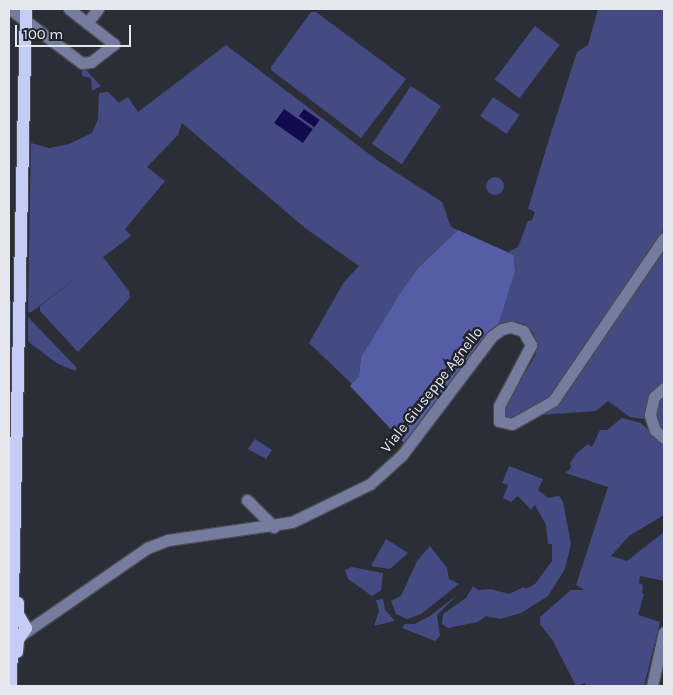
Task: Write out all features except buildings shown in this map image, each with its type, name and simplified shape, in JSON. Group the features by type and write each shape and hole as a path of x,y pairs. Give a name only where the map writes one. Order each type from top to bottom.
{"main road":[{"path":"17,686 19,627 16,505 26,15"},
{"path":"11,686 19,627"}],"street":[{"path":"10,9 26,15 82,63 92,62 114,44 69,9"},
{"path":"87,23 98,9"},
{"name":"Viale Giuseppe Agnello","path":"19,627 43,621 147,548 168,540 274,527 303,518 384,473 402,456 492,336 502,329 511,327 523,331 531,346 499,406 499,421 512,424 553,401 664,238"},
{"path":"664,388 654,397 650,415 655,430 664,438"},
{"path":"247,500 274,527"},
{"path":"652,686 664,632"}],"shaded area":[{"path":"598,9 664,9 664,229 553,395 510,419 504,419 504,408 535,356 537,347 534,334 526,325 515,321 499,323 515,272 514,255 508,252 518,247 528,221 532,220 535,212 528,209 549,139 577,52 588,45"},
{"path":"311,12 316,12 406,79 361,138 271,70 271,67"},
{"path":"535,26 560,45 519,98 495,80"},
{"path":"226,45 377,160 442,202 451,227 458,230 418,268 402,290 361,357 359,376 352,384 309,343 344,282 359,266 305,228 182,123 178,135 147,167 165,181 125,229 131,236 103,257 129,291 130,298 78,352 40,311 40,306 89,268 30,313 28,311 31,143 49,148 69,144 92,133 98,119 99,93 108,92 119,103 128,97 138,112"},
{"path":"66,56 85,69 101,86 92,91 91,78 82,76 82,70 66,59"},
{"path":"411,86 441,106 402,164 372,144"},
{"path":"493,97 520,115 507,134 480,116"},
{"path":"284,109 313,129 303,143 274,123"},
{"path":"304,109 320,120 314,127 299,116"},
{"path":"491,177 499,177 504,182 502,193 491,195 486,190 486,182"},
{"path":"458,230 514,255 515,272 499,323 405,444 350,386 359,376 361,357 402,290 418,268"},
{"path":"664,248 664,381 649,394 644,419 630,417 608,401 596,411 540,415 561,400"},
{"path":"9,299 11,301 10,394 9,393"},
{"path":"28,317 76,367 76,371 58,364 31,344 28,340"},
{"path":"664,393 664,431 654,416 660,397"},
{"path":"622,418 641,423 664,445 664,515 629,536 611,556 627,561 664,532 664,581 640,576 639,583 643,585 642,593 644,594 638,615 660,622 644,686 586,686 585,683 576,686 553,641 540,624 540,617 571,590 584,590 576,585 608,487 565,473 571,468 570,463 577,453 588,444 591,447 593,445 600,430 607,430"},
{"path":"255,439 272,450 266,459 248,449"},
{"path":"509,466 543,479 538,490 548,498 559,496 563,502 571,544 565,569 548,596 521,613 500,619 486,616 478,622 448,628 442,624 443,614 466,598 473,586 478,590 491,589 509,594 524,587 526,589 535,584 552,561 552,544 548,544 546,525 535,505 531,510 518,496 511,502 503,498 508,485 502,483"},
{"path":"386,539 408,553 390,569 371,566"},
{"path":"430,546 447,568 449,579 459,584 421,614 407,619 396,614 391,601 401,596 417,561"},
{"path":"352,567 383,573 381,590 372,596 348,579 345,570"},
{"path":"457,595 437,615 440,636 435,641 402,628 405,624 415,624 430,616"},
{"path":"383,599 385,610 395,621 374,626 379,611 376,600"}]}
